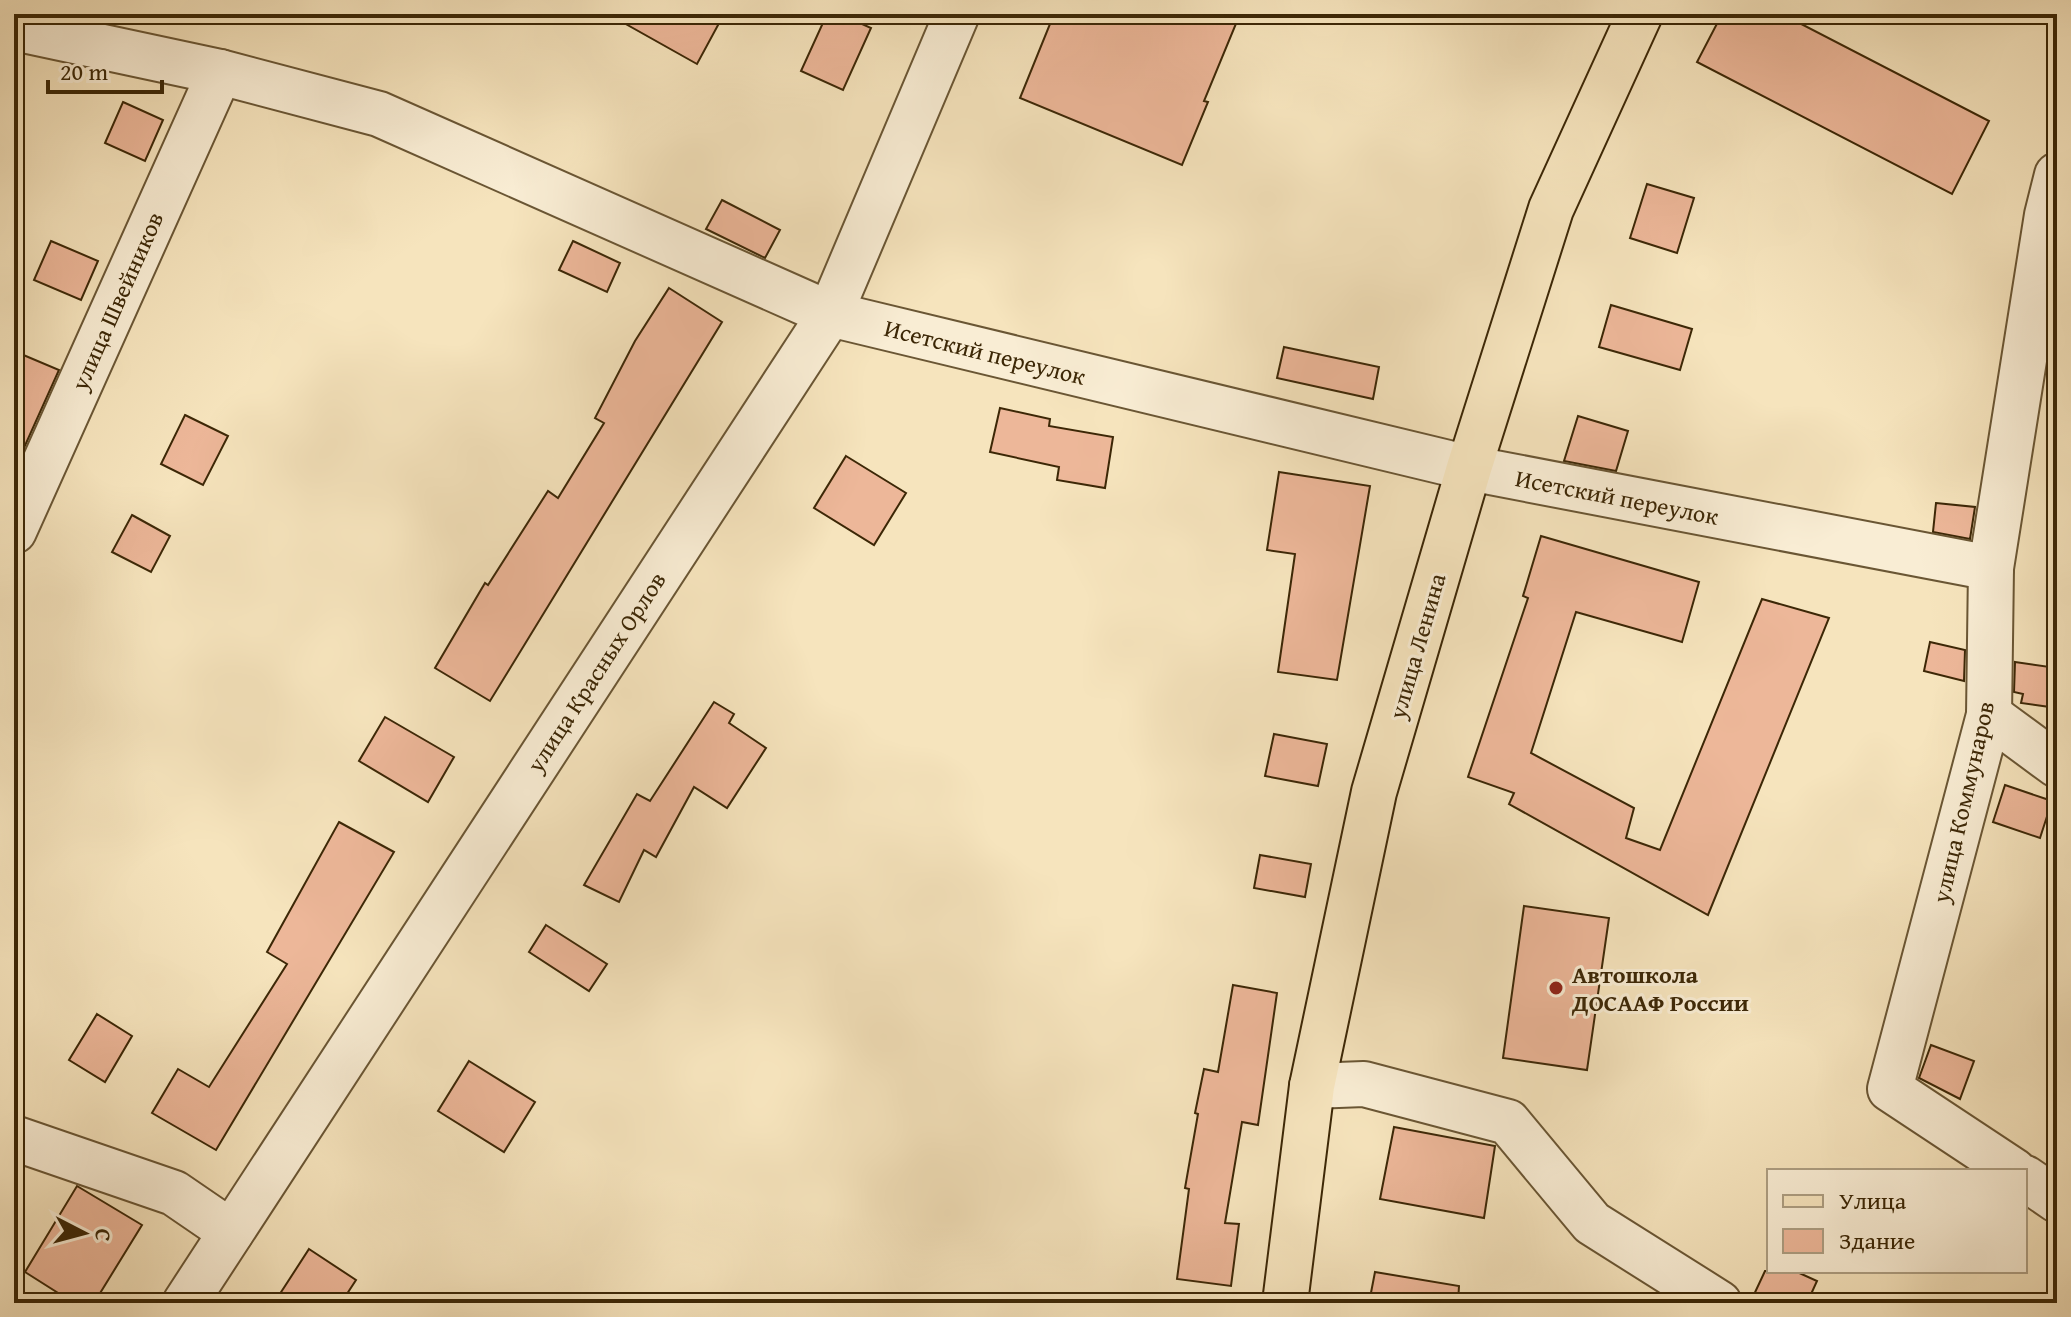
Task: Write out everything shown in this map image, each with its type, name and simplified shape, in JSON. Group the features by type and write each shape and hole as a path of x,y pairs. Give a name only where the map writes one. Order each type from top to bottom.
{"main road":[{"name":"улица Ленина","path":"1285,1303 1312,1086 1374,792 1469,468 1551,209 1640,14"}],"street":[{"name":"улица Красных Орлов","path":"185,1303 830,314 957,14"},
{"name":"Исетский переулок","path":"14,28 220,72 379,114 830,314 1469,468 1991,568"},
{"name":"улица Швейников","path":"14,531 220,72"},
{"name":"улица Коммунаров","path":"2011,1169 1890,1089 1989,715 1991,568 2047,215 2057,175"},
{"path":"1989,715 2057,765"},
{"path":"1312,1086 1364,1084 1508,1122 1592,1223 1719,1303"},
{"path":"14,1138 174,1193 231,1232"},
{"path":"2027,1179 2057,1200"}],"building":[{"path":"608,14 724,14 697,64"},
{"path":"827,14 840,14 871,28 843,90 801,71"},
{"path":"1054,14 1240,14 1204,101 1208,102 1182,165 1020,98"},
{"path":"1722,14 1782,14 1989,121 1952,194 1697,62"},
{"path":"123,102 163,120 145,161 105,143"},
{"path":"1647,184 1694,198 1677,253 1630,238"},
{"path":"722,200 780,230 765,258 706,229"},
{"path":"51,241 98,261 81,300 34,280"},
{"path":"573,241 620,263 607,292 559,270"},
{"path":"669,288 722,322 490,701 435,668 485,583 488,585 548,491 558,498 604,423 595,418 635,341"},
{"path":"1611,305 1692,329 1680,370 1599,347"},
{"path":"1284,347 1379,367 1373,399 1277,378"},
{"path":"21,354 59,370 14,470 14,370"},
{"path":"1000,408 1050,419 1049,426 1113,437 1105,488 1057,480 1059,467 990,452"},
{"path":"185,415 228,436 203,485 161,464"},
{"path":"1578,416 1628,431 1616,471 1564,461"},
{"path":"846,456 906,493 874,545 814,508"},
{"path":"1279,472 1370,486 1337,680 1278,672 1295,554 1267,550"},
{"path":"1936,503 1975,507 1970,539 1933,532"},
{"path":"132,515 170,536 151,572 112,552"},
{"path":"1541,536 1699,582 1682,642 1576,612 1531,753 1634,808 1626,838 1660,850 1762,599 1829,618 1708,915 1509,804 1514,793 1468,777 1528,598 1523,596"},
{"path":"1930,642 1965,650 1964,681 1924,671"},
{"path":"2015,662 2057,668 2057,708 2021,703 2023,694 2014,692"},
{"path":"714,702 734,714 729,723 766,748 727,808 694,787 656,857 644,850 619,902 584,885 637,794 650,801"},
{"path":"385,717 454,757 428,802 359,761"},
{"path":"1274,734 1327,744 1318,786 1265,776"},
{"path":"2005,785 2052,801 2040,838 1993,822"},
{"path":"339,822 394,852 216,1150 152,1113 178,1069 209,1087 287,964 267,952"},
{"path":"1260,855 1311,864 1305,897 1254,888"},
{"name":"Автошкола ДОСААФ России","path":"1524,906 1609,918 1587,1070 1503,1058"},
{"path":"546,925 607,964 589,991 529,952"},
{"path":"1233,985 1277,993 1258,1125 1242,1122 1225,1223 1239,1224 1231,1286 1177,1279 1189,1189 1185,1188 1198,1114 1195,1113 1204,1069 1218,1072"},
{"path":"97,1014 132,1036 105,1082 69,1060"},
{"path":"1931,1045 1974,1061 1960,1099 1919,1078"},
{"path":"469,1061 535,1102 504,1152 438,1111"},
{"path":"1394,1127 1495,1146 1484,1218 1380,1199"},
{"path":"77,1186 142,1225 94,1303 74,1303 25,1272"},
{"path":"309,1249 356,1280 341,1303 274,1303"},
{"path":"1765,1271 1799,1273 1817,1281 1807,1303 1750,1303"},
{"path":"1375,1272 1459,1286 1458,1303 1369,1303"}],"place":[{"name":"Автошкола ДОСААФ России","path":"1556,988"}]}
